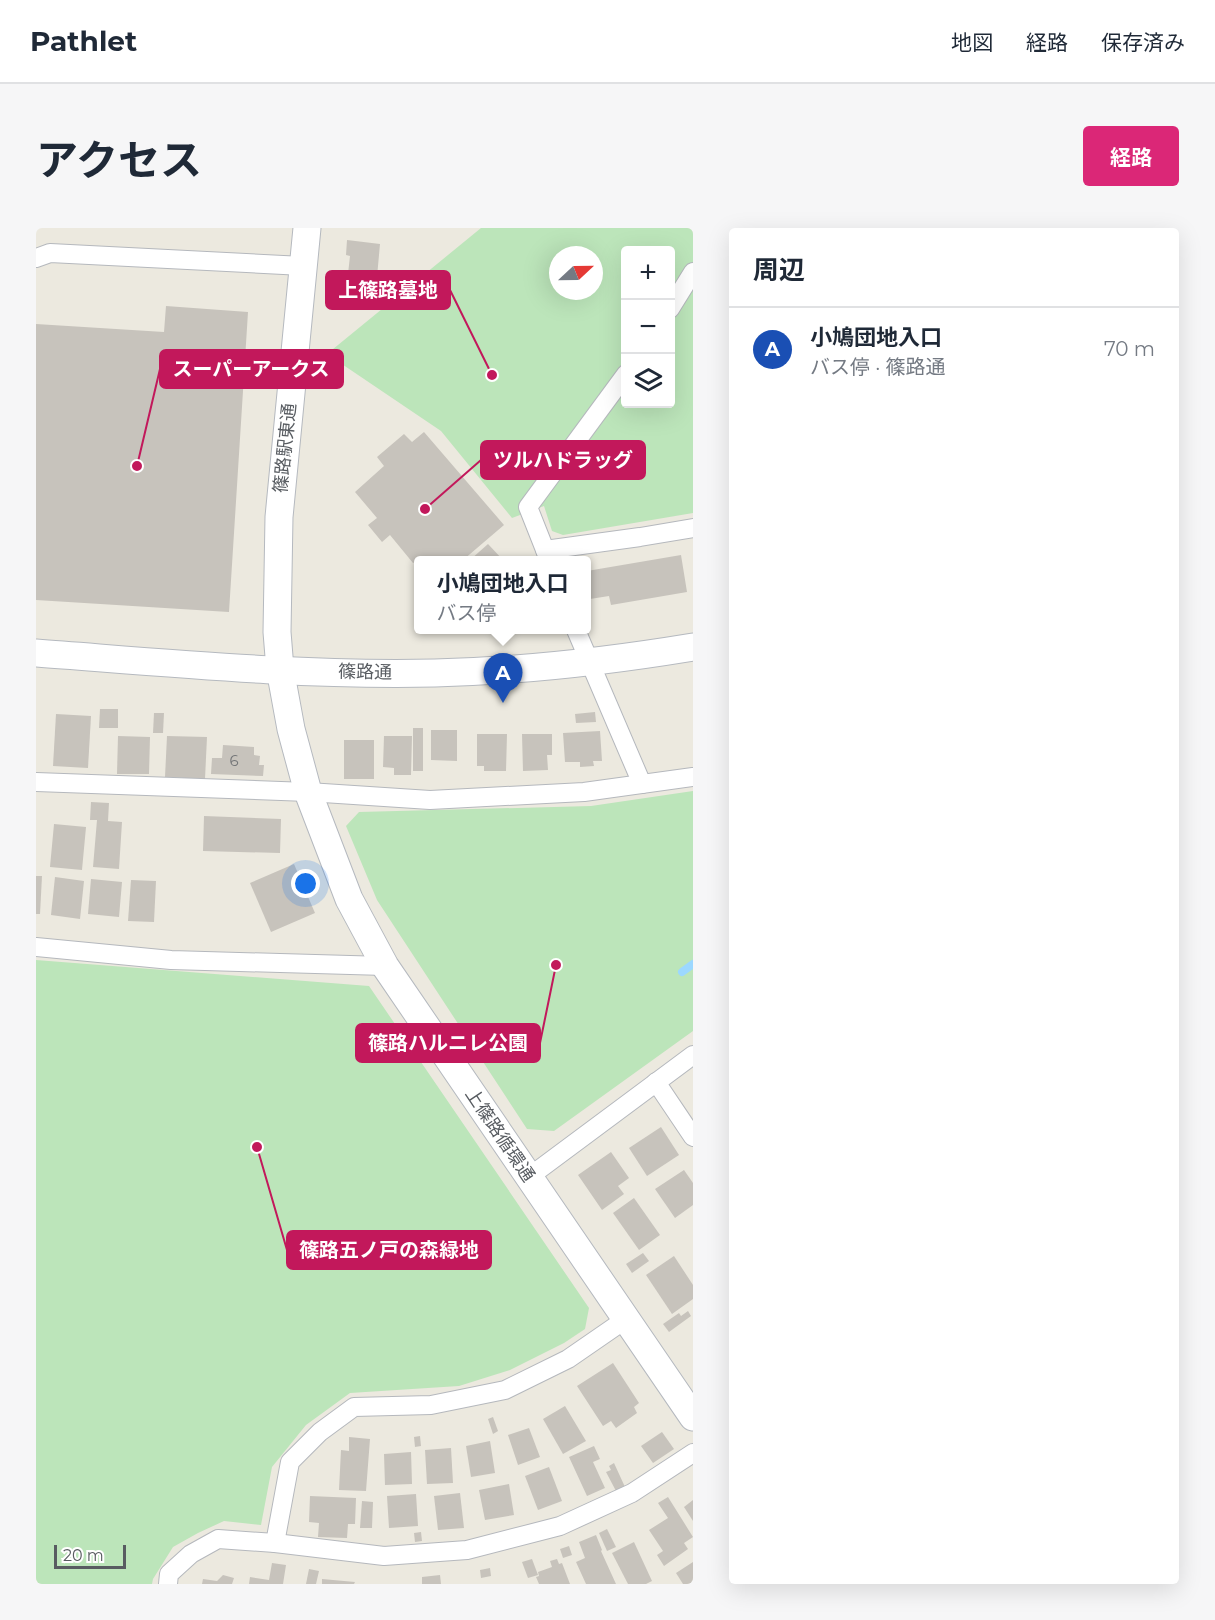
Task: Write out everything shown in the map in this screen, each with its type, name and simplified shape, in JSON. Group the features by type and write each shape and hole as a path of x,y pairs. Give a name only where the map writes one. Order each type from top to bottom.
{"street":[{"name":"篠路駅東通","path":"280,669 277,632 279,517 307,228"},
{"path":"36,258 50,253 303,266"},
{"path":"675,301 693,272"},
{"path":"621,381 528,507 547,555 693,528"},
{"path":"578,634 642,784"},
{"name":"篠路通","path":"36,653 220,667 333,672 435,673 589,663 693,647"},
{"name":"上篠路循環通","path":"280,669 291,729 308,792 349,899 385,966 693,1417"},
{"path":"36,782 308,792 430,800 584,792 693,777"},
{"path":"36,947 171,960 385,966"},
{"path":"529,1177 693,1055"},
{"path":"656,1082 693,1137"},
{"path":"275,1543 290,1462 320,1432 354,1407 431,1405 506,1390 568,1359 626,1319"},
{"path":"168,1584 169,1574 191,1554 218,1539 275,1543 384,1556 467,1550 560,1526 632,1493 693,1453"}],"green space":[{"path":"481,228 693,228 693,513 563,535 552,531 544,506 512,518 441,431 327,354"},
{"path":"693,791 693,1031 554,1131 527,1129 377,900 346,826 359,812 591,806"},
{"path":"36,960 369,986 589,1308 585,1329 564,1343 510,1370 459,1386 350,1393 306,1425 272,1467 261,1525 224,1521 198,1533 173,1547 152,1584 36,1584"}],"building":[{"path":"347,240 380,244 377,277 348,274 350,256 346,255"},
{"path":"166,306 248,312 229,612 36,600 36,324 164,332"},
{"path":"424,432 504,525 468,556 414,556 413,563 390,535 382,542 368,525 377,518 355,492 384,466 377,457 404,434 412,442"},
{"path":"488,544 499,556 474,556"},
{"path":"681,555 687,592 611,605 609,596 591,599 591,570"},
{"path":"100,709 118,709 118,728 99,728"},
{"path":"595,712 596,722 576,723 575,714"},
{"path":"154,713 164,713 163,733 153,733"},
{"path":"56,714 91,716 88,768 53,766"},
{"path":"413,728 423,728 423,771 413,771"},
{"path":"431,730 457,730 457,761 431,760"},
{"path":"600,731 602,761 593,761 594,766 580,767 580,762 565,762 563,733"},
{"path":"477,734 507,734 506,771 484,771 484,766 477,766"},
{"path":"522,734 552,734 552,755 547,755 548,770 523,771"},
{"path":"118,736 150,737 149,774 117,774"},
{"path":"167,736 207,737 205,779 165,777"},
{"path":"384,736 412,736 411,775 394,775 394,768 383,767"},
{"path":"344,740 374,740 374,779 344,779"},
{"path":"223,745 254,747 254,755 260,756 259,765 264,765 263,776 211,774 212,758 222,758"},
{"path":"91,802 109,803 108,821 122,822 119,869 93,867 97,820 90,820"},
{"path":"204,816 281,819 280,853 203,851"},
{"path":"54,824 86,827 82,870 50,867"},
{"path":"294,864 315,913 271,932 250,883"},
{"path":"36,876 42,876 40,914 36,914"},
{"path":"55,877 84,881 80,919 51,915"},
{"path":"91,879 122,882 119,917 88,914"},
{"path":"131,880 156,881 154,922 128,921"},
{"path":"661,1127 679,1155 647,1176 629,1148"},
{"path":"611,1152 629,1178 618,1186 624,1194 602,1210 578,1175"},
{"path":"684,1170 693,1183 693,1205 675,1218 655,1189"},
{"path":"634,1198 660,1235 639,1250 613,1213"},
{"path":"643,1253 649,1261 632,1273 626,1264"},
{"path":"674,1256 693,1285 693,1299 672,1314 646,1275"},
{"path":"688,1311 691,1316 669,1332 663,1324 679,1313 681,1316"},
{"path":"613,1363 639,1403 634,1407 637,1413 616,1428 611,1421 603,1426 577,1386"},
{"path":"565,1406 586,1441 563,1454 543,1419"},
{"path":"493,1417 498,1431 493,1434 488,1419"},
{"path":"529,1428 540,1457 518,1465 508,1435"},
{"path":"662,1432 674,1449 653,1463 641,1446"},
{"path":"420,1436 421,1446 415,1447 414,1437"},
{"path":"349,1437 370,1439 366,1491 339,1490 341,1450 349,1451"},
{"path":"490,1441 495,1473 471,1477 466,1446"},
{"path":"594,1446 600,1459 593,1462 605,1488 587,1496 569,1457"},
{"path":"451,1448 453,1483 427,1484 425,1450"},
{"path":"411,1452 412,1484 385,1485 384,1454"},
{"path":"614,1463 625,1487 616,1491 606,1472 611,1470 609,1466"},
{"path":"549,1467 562,1501 538,1510 525,1476"},
{"path":"509,1484 514,1515 485,1520 479,1490"},
{"path":"460,1493 464,1528 438,1530 434,1496"},
{"path":"416,1494 418,1526 389,1528 387,1496"},
{"path":"310,1496 356,1498 355,1524 348,1524 347,1538 318,1537 319,1523 309,1522"},
{"path":"668,1497 693,1537 684,1543 688,1549 664,1566 657,1555 663,1551 649,1530 668,1518 658,1503"},
{"path":"693,1500 693,1521 684,1507"},
{"path":"362,1501 373,1502 372,1528 360,1528"},
{"path":"607,1529 616,1547 607,1551 599,1533"},
{"path":"421,1532 422,1541 415,1542 414,1533"},
{"path":"596,1535 616,1584 586,1584 576,1562 585,1558 579,1542"},
{"path":"634,1542 652,1581 646,1584 628,1584 612,1553"},
{"path":"569,1546 572,1555 563,1558 560,1549"},
{"path":"532,1559 538,1575 528,1578 522,1562"},
{"path":"557,1559 559,1564 562,1563 570,1584 539,1584 536,1577 539,1576 538,1572 552,1567 550,1561"},
{"path":"693,1562 693,1584 683,1584 676,1573"},
{"path":"272,1563 286,1565 283,1584 249,1584 250,1577 269,1580"},
{"path":"490,1568 491,1576 481,1578 480,1570"},
{"path":"309,1569 319,1571 316,1584 306,1584"},
{"path":"223,1575 234,1578 232,1584 202,1584 203,1579 217,1581"},
{"path":"440,1575 441,1584 422,1584 422,1577"},
{"path":"322,1579 355,1582 354,1584 322,1584"}],"waterway":[{"path":"682,972 693,964"}],"place":[{"name":"上篠路墓地","path":"492,375"},
{"name":"スーパーアークス","path":"137,466"},
{"name":"ツルハドラッグ","path":"425,509"},
{"name":"小鳩団地入口","path":"503,703"},
{"name":"篠路ハルニレ公園","path":"556,965"},
{"name":"篠路五ノ戸の森緑地","path":"257,1147"}]}
